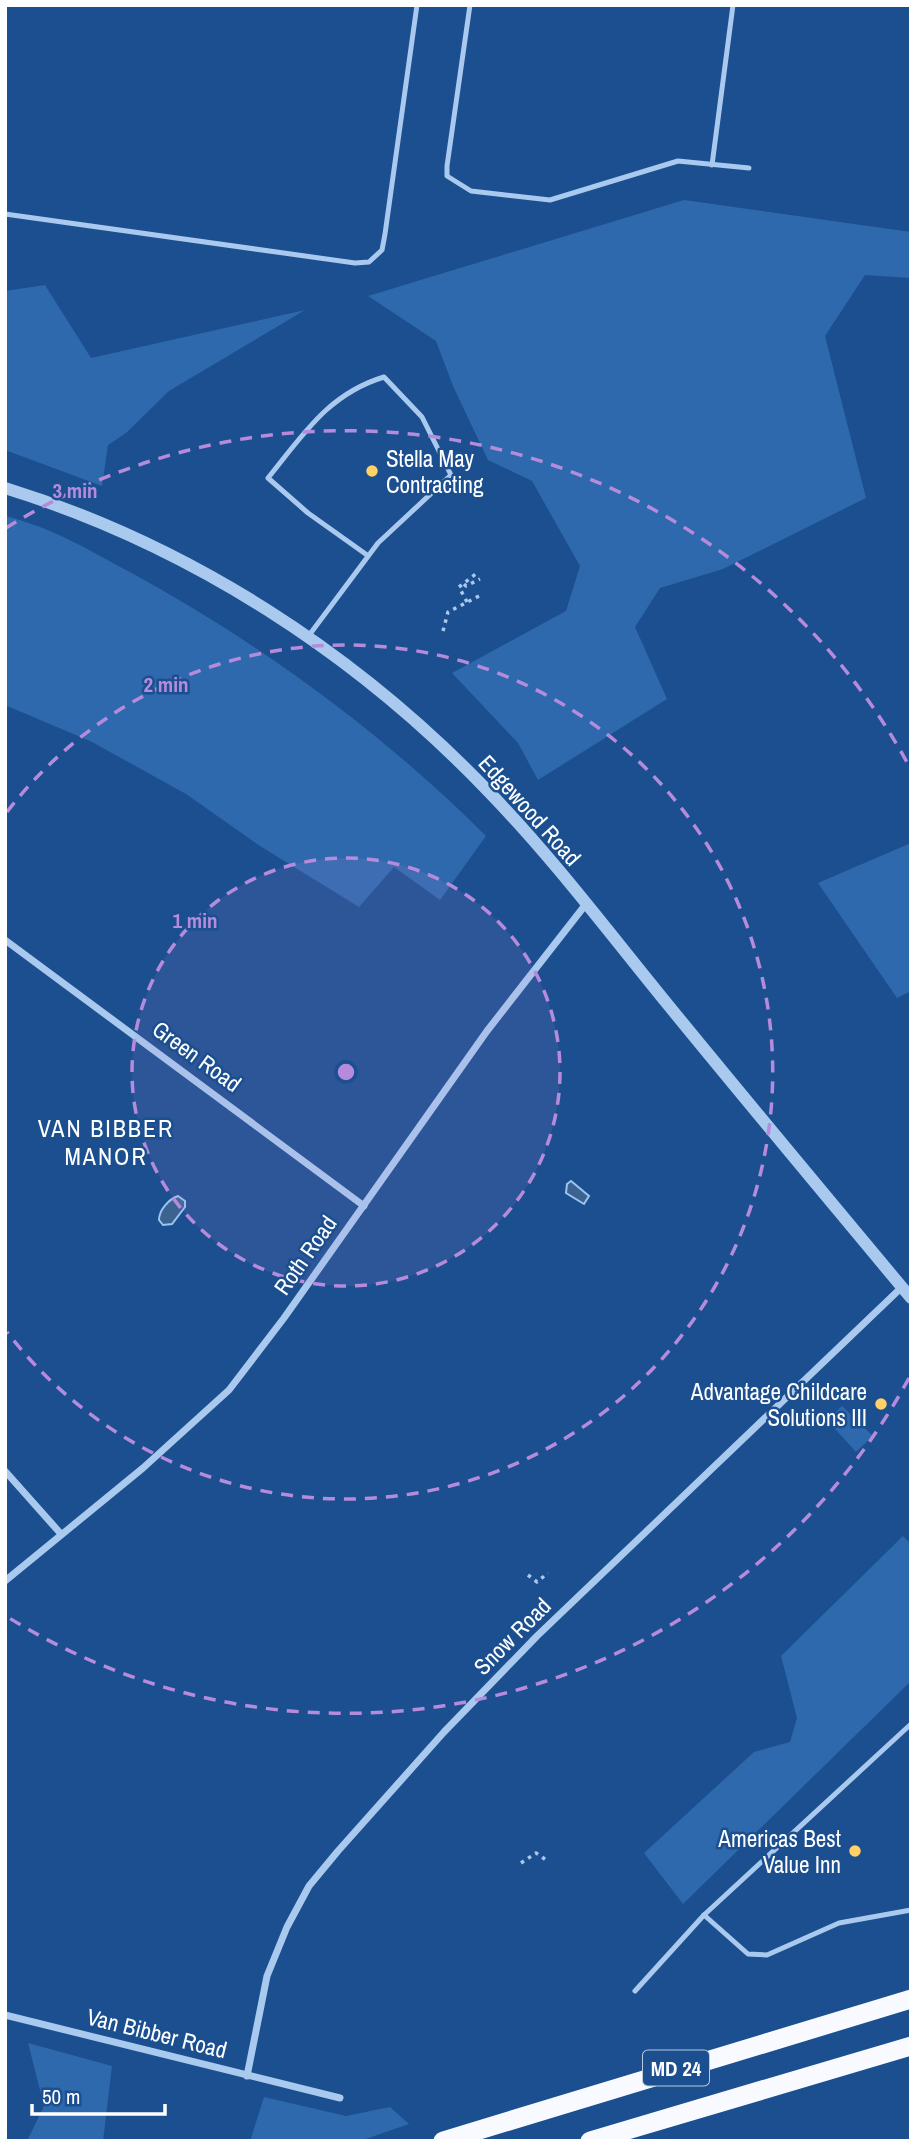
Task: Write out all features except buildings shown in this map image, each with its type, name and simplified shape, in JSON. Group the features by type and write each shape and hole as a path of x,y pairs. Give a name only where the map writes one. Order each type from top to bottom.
{"highway":[{"name":"MD 24","path":"443,2141 911,1999"},
{"name":"MD 24","path":"590,2141 911,2046"}],"street":[{"name":"Edgewood Road","path":"5,488 115,528 165,551 229,586 307,638 433,736 489,792 586,904 911,1298"},
{"name":"Roth Road","path":"5,1581 143,1468 229,1390 364,1206 487,1031 586,904"},
{"name":"Green Road","path":"5,940 364,1206"},
{"name":"Snow Road","path":"247,2076 267,1976 287,1927 309,1886 338,1851 444,1732 537,1636 902,1287"},
{"path":"5,1471 61,1534"},
{"name":"Van Bibber Road","path":"5,2015 340,2098"}],"lane":[{"path":"5,214 355,263 369,262 382,250 385,234 417,5"},
{"path":"470,5 447,166 447,176 454,184 471,191 550,200 678,161 749,169"},
{"path":"712,165 733,5"},
{"path":"307,638 368,555 413,507 451,475 422,417 384,377 357,385 317,418 268,478 308,513 368,555"},
{"path":"635,1991 704,1915 911,1724"},
{"path":"704,1915 748,1954 766,1955 839,1923 911,1910"}],"path":[{"path":"467,603 459,587 477,573"},
{"path":"464,584 466,586 480,579"},
{"path":"443,631 448,612 483,594"},
{"path":"528,1575 537,1582 548,1573"},
{"path":"521,1863 536,1853 550,1861"}],"shaded area":[{"path":"684,200 911,232 911,278 865,275 825,336 866,498 723,569 660,588 635,627 667,699 538,780 518,743 452,673 566,611 580,566 532,481 488,460 453,386 436,341 368,296"},
{"path":"45,285 91,358 305,310 169,391 126,433 108,445 102,486 5,450 5,291"},
{"path":"5,516 69,540 178,599 272,659 362,725 405,761 486,836 440,900 394,867 359,907 260,846 186,794 92,742 5,705"},
{"path":"911,843 911,991 897,998 818,883"},
{"path":"571,1181 589,1196 584,1204 566,1193 567,1184"},
{"path":"178,1196 185,1201 185,1207 172,1224 163,1225 159,1220 161,1212 168,1202"},
{"path":"842,1406 873,1436 856,1452 827,1420"},
{"path":"903,1536 911,1544 911,1681 683,1904 644,1853 754,1752 790,1742 797,1718 781,1656"},
{"path":"28,2043 112,2066 103,2141 27,2141 44,2106"},
{"path":"264,2097 346,2116 390,2107 409,2124 360,2141 250,2141"}],"place":[{"name":"Stella May Contracting","path":"372,471"},
{"name":"Advantage Childcare Solutions III","path":"881,1404"},
{"name":"Americas Best Value Inn","path":"855,1851"}],"district":[{"name":"VAN BIBBER MANOR","path":"106,1142"}]}
